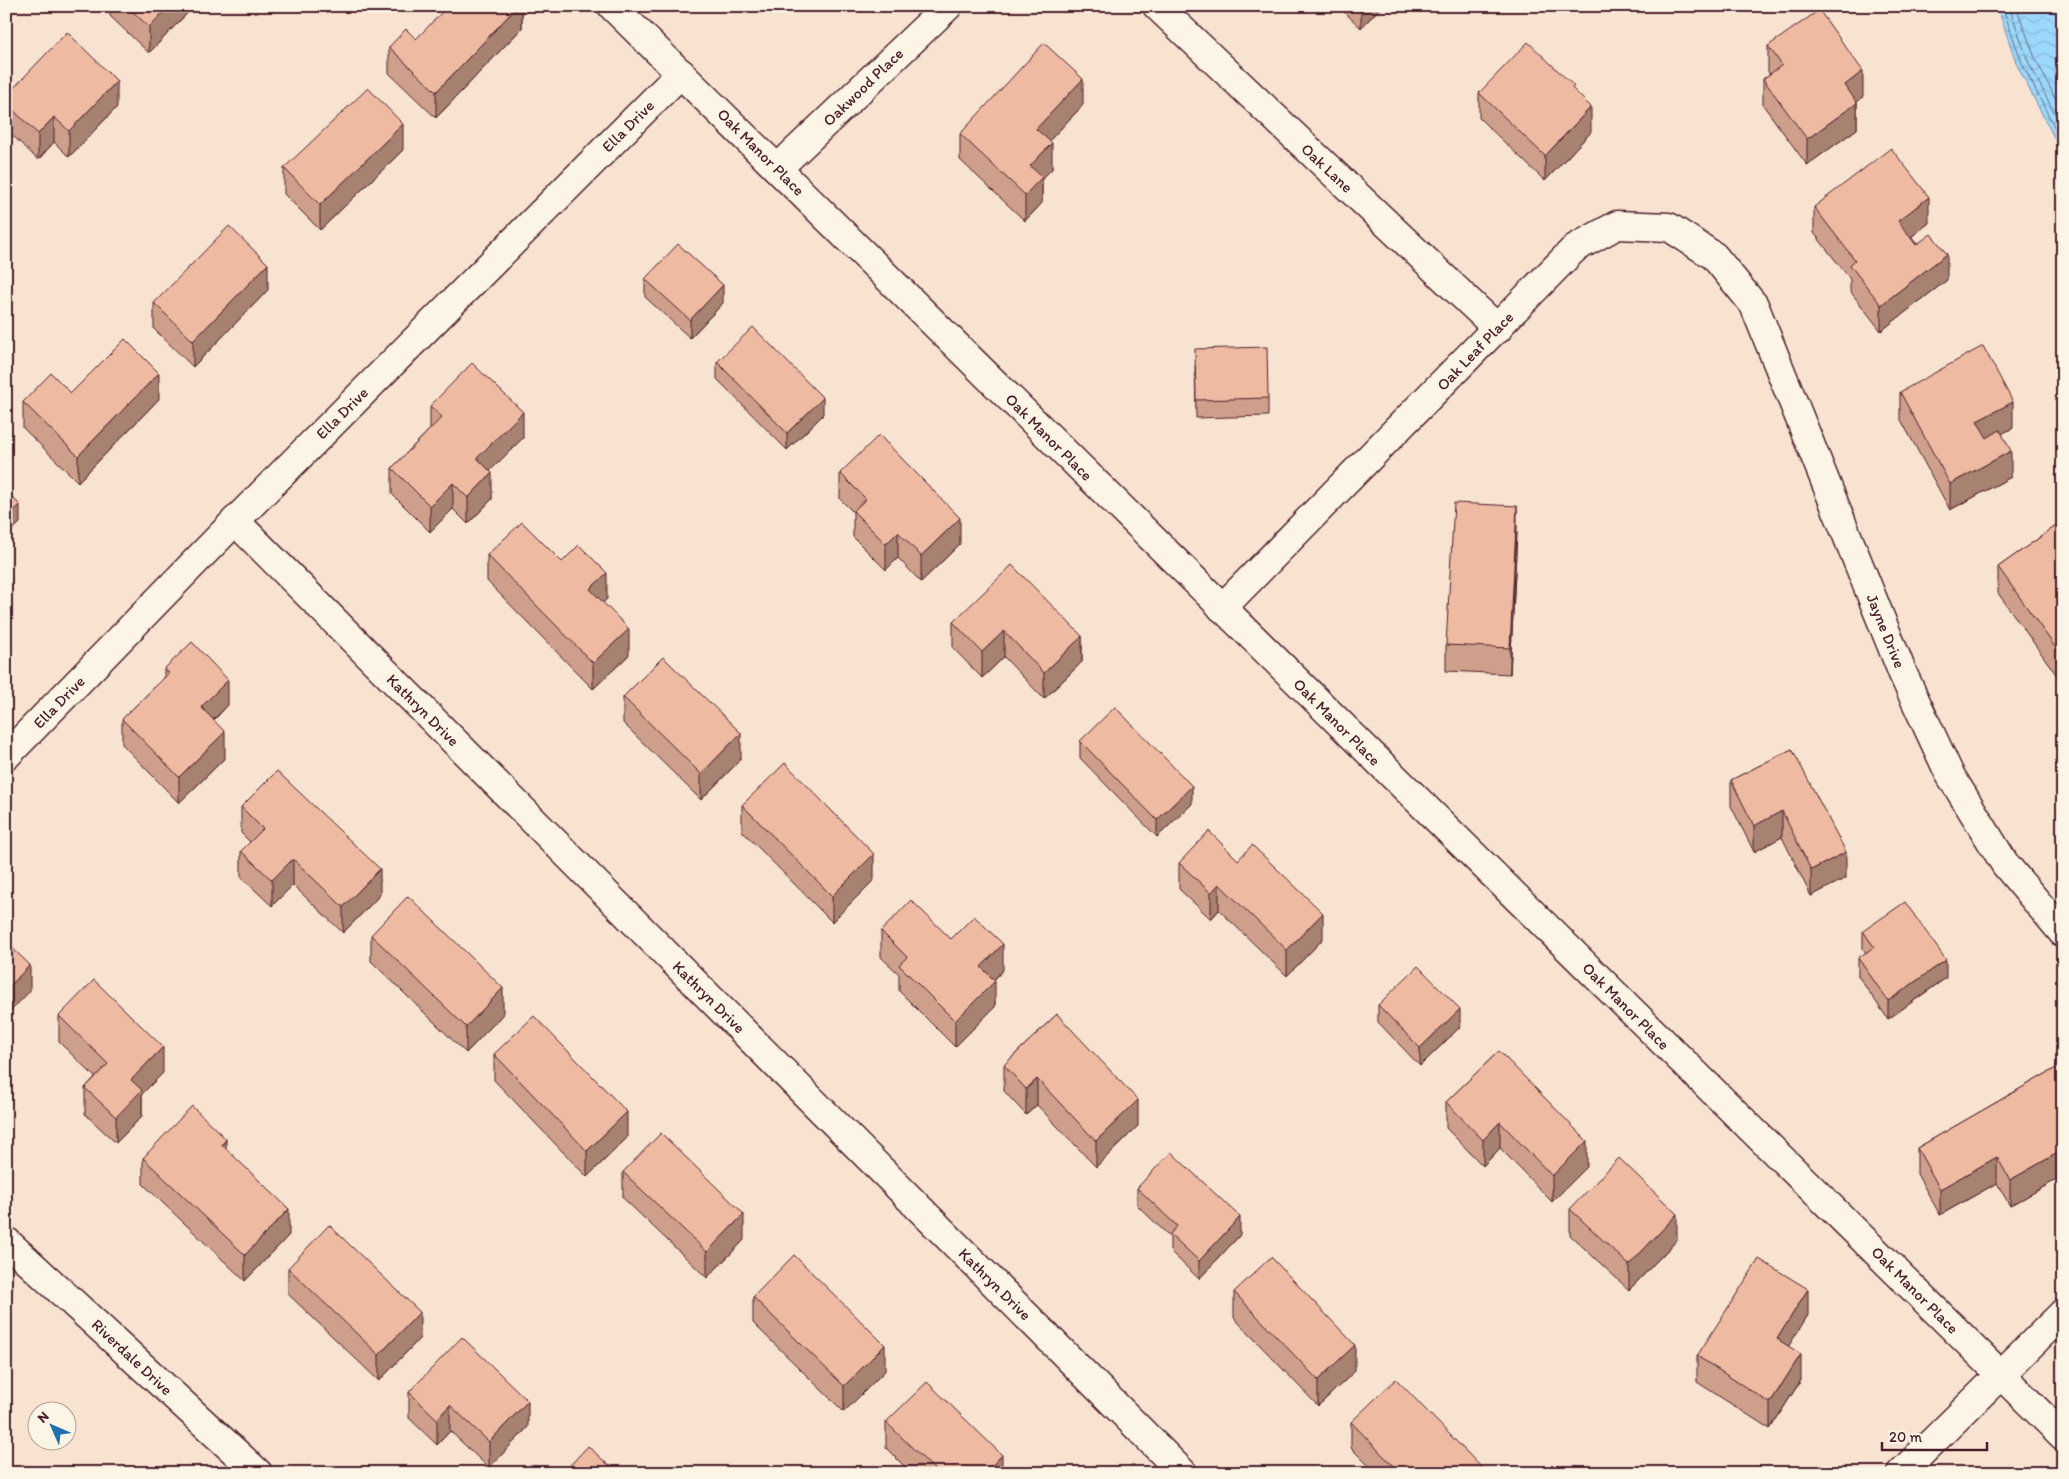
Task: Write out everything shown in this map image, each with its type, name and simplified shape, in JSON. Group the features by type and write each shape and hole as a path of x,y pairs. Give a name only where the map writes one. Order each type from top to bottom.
{"street":[{"name":"Oak Manor Place","path":"612,6 2063,1436"},
{"name":"Oakwood Place","path":"778,168 948,6"},
{"name":"Oak Lane","path":"1157,6 1498,329"},
{"name":"Ella Drive","path":"6,756 235,521 681,73"},
{"name":"Oak Leaf Place","path":"1222,608 1498,329 1575,248 1618,225 1669,227 1714,256 1754,305"},
{"name":"Jayne Drive","path":"1754,305 1903,674 1949,773 2005,864 2063,933"},
{"name":"Kathryn Drive","path":"235,521 1183,1473"},
{"name":"Riverdale Drive","path":"6,1241 258,1473"},
{"path":"1901,1473 2063,1313"}],"water":[{"path":"1997,6 2063,6 2063,155 2017,65"}],"building":[{"path":"127,6 169,6 149,27"},
{"path":"448,6 518,6 436,92 389,47 406,29 416,39"},
{"path":"1356,6 1365,6 1361,11"},
{"path":"1819,10 1863,71 1845,85 1857,103 1807,139 1763,79 1782,65 1768,46"},
{"path":"67,32 117,81 69,131 54,117 38,134 6,103 6,96"},
{"path":"1528,42 1574,86 1572,88 1591,107 1545,156 1479,93"},
{"path":"1044,43 1083,79 1036,129 1052,143 1030,166 1042,177 1025,195 960,134"},
{"path":"368,88 403,124 320,205 284,168"},
{"path":"1891,148 1929,197 1898,221 1916,245 1931,234 1947,254 1881,305 1850,265 1855,260 1814,207"},
{"path":"229,226 268,264 193,341 154,303"},
{"path":"678,244 723,285 690,320 645,279"},
{"path":"753,327 823,398 787,433 717,362"},
{"path":"125,339 159,373 78,456 23,402 51,373 71,393"},
{"path":"1983,346 2013,402 1977,421 1987,438 2000,430 2011,451 1950,484 1900,392"},
{"path":"1267,347 1268,398 1196,400 1195,349"},
{"path":"472,363 523,412 477,458 492,473 468,498 453,483 430,506 392,468 442,417 430,406"},
{"path":"879,435 960,518 921,556 898,532 886,544 853,511 866,499 840,473"},
{"path":"6,491 20,505 6,518"},
{"path":"1454,503 1517,506 1510,648 1446,645"},
{"path":"2063,521 2063,658 1998,567"},
{"path":"522,522 562,562 579,545 607,573 590,589 629,629 593,663 487,555"},
{"path":"1012,565 1082,636 1044,673 1004,631 982,652 953,622"},
{"path":"192,642 228,680 201,707 225,732 179,777 122,719 169,673 164,669"},
{"path":"663,657 741,733 701,774 623,697"},
{"path":"1115,707 1192,786 1157,820 1080,741"},
{"path":"1792,749 1846,852 1811,870 1782,811 1754,826 1731,780"},
{"path":"785,763 874,854 832,896 742,805"},
{"path":"277,771 380,869 343,907 293,859 272,880 241,851 263,829 241,807"},
{"path":"1209,831 1238,860 1252,845 1323,913 1287,950 1219,884 1211,893 1179,863"},
{"path":"408,896 503,988 466,1027 371,935"},
{"path":"911,900 951,939 974,916 1003,944 981,967 995,981 955,1021 899,965 907,957 881,931"},
{"path":"1905,902 1946,960 1888,1001 1858,958 1874,947 1863,931"},
{"path":"6,942 30,965 6,990"},
{"path":"1418,966 1460,1009 1420,1048 1378,1005"},
{"path":"94,980 163,1047 131,1080 142,1090 116,1117 85,1088 108,1064 59,1016"},
{"path":"1057,1014 1138,1100 1096,1141 1037,1079 1026,1089 1004,1065"},
{"path":"534,1016 627,1112 587,1151 494,1054"},
{"path":"1499,1051 1587,1141 1552,1176 1500,1122 1483,1140 1446,1102"},
{"path":"2063,1064 2063,1150 2010,1180 1997,1157 1940,1189 1917,1148"},
{"path":"192,1106 226,1139 222,1145 289,1209 245,1255 143,1158"},
{"path":"661,1133 744,1214 707,1252 623,1172"},
{"path":"1171,1152 1240,1217 1199,1261 1170,1234 1177,1226 1137,1188"},
{"path":"1619,1158 1677,1214 1629,1265 1570,1209"},
{"path":"329,1225 420,1312 379,1355 288,1268"},
{"path":"794,1255 885,1345 844,1386 753,1297"},
{"path":"1271,1257 1355,1345 1318,1380 1234,1292"},
{"path":"1759,1259 1808,1289 1777,1339 1801,1354 1770,1403 1697,1356"},
{"path":"462,1337 528,1401 489,1442 450,1405 437,1419 409,1392"},
{"path":"1396,1379 1486,1473 1412,1473 1406,1467 1400,1473 1351,1422"},
{"path":"927,1382 1002,1455 985,1473 938,1473 886,1422"},
{"path":"588,1446 617,1473 563,1473"},
{"path":"1618,1466 1626,1473 1612,1473"}]}
